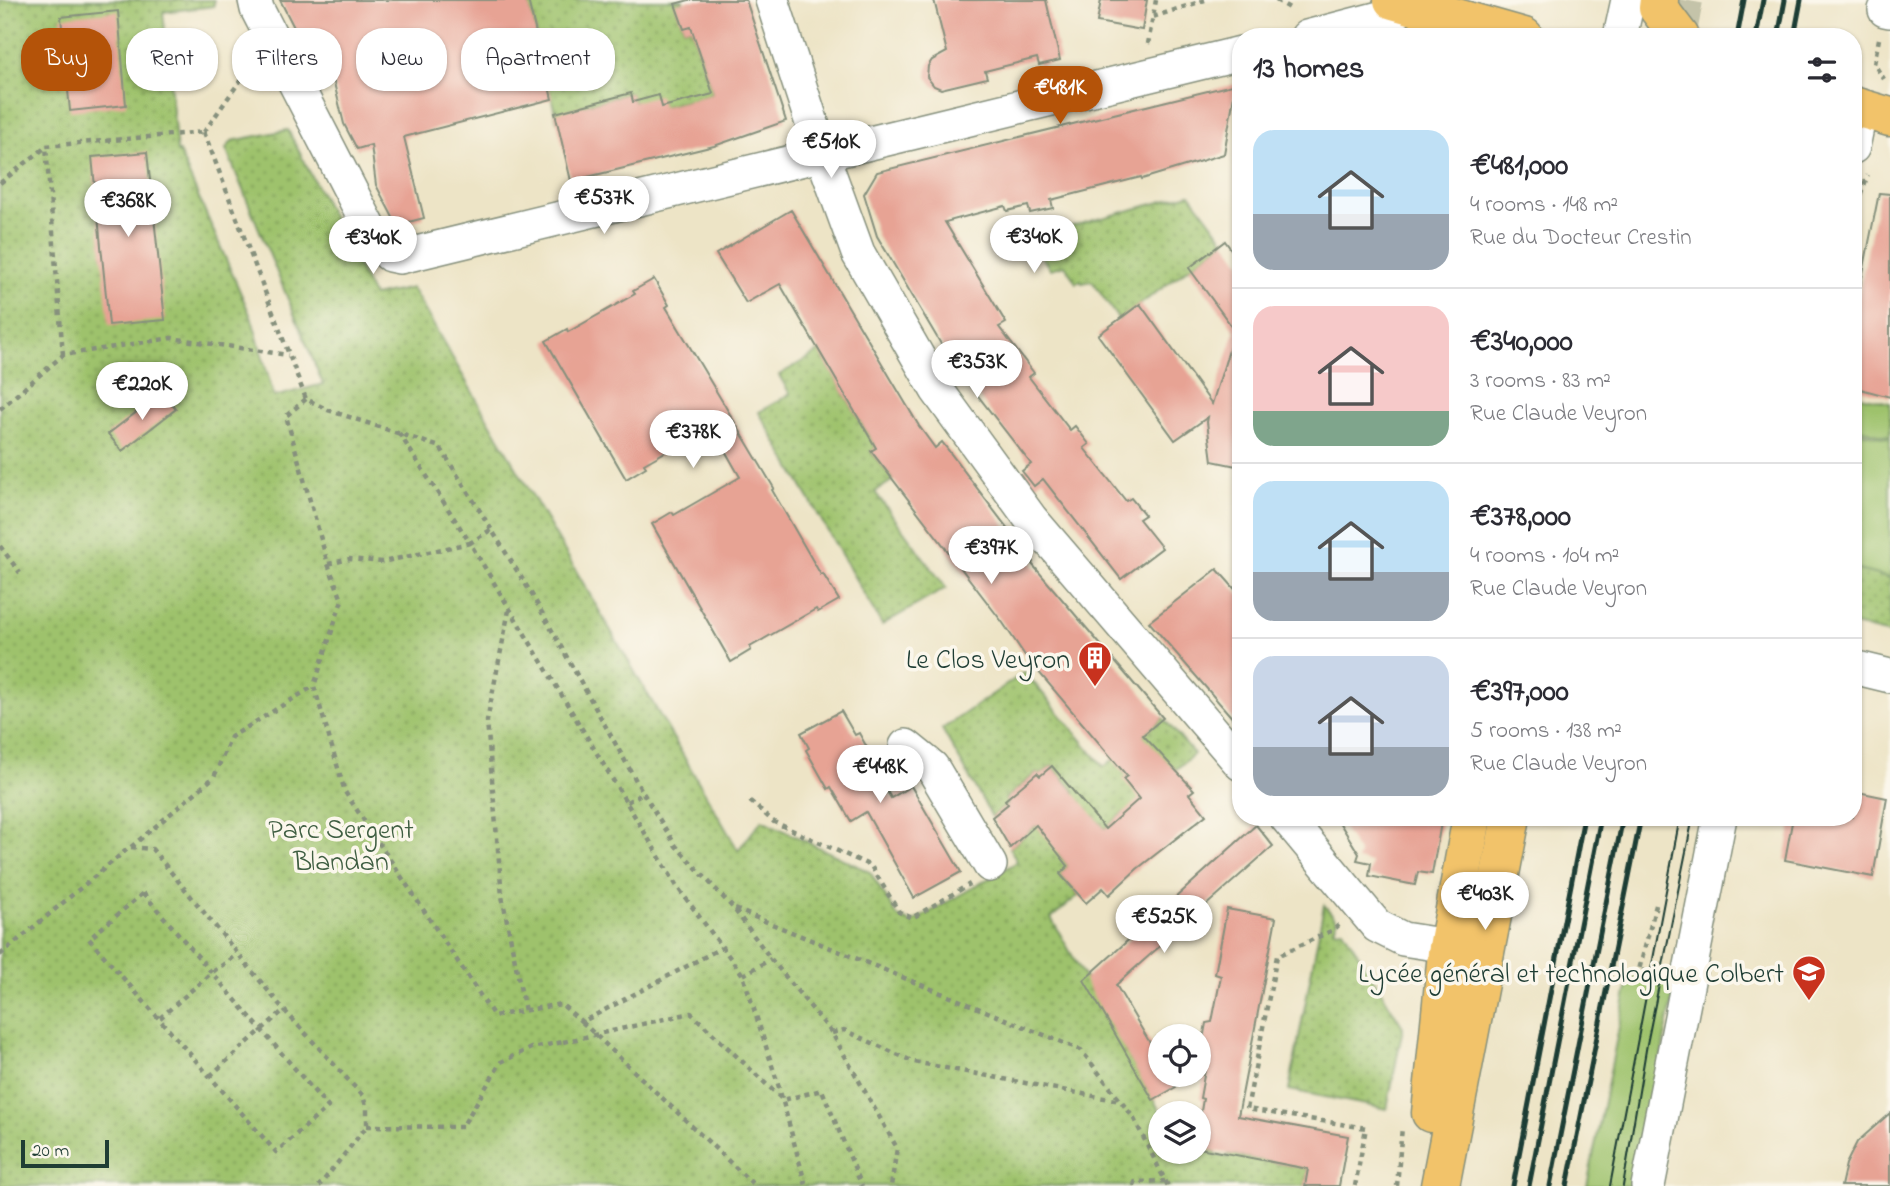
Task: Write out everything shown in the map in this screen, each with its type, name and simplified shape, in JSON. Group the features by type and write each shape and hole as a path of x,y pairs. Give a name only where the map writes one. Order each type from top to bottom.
{"main road":[{"path":"1659,0 1658,8 1673,28"},
{"path":"1398,2 1492,28"},
{"path":"1429,1186 1431,1100 1448,946 1470,826"},
{"path":"1440,1186 1509,826"}],"street":[{"path":"255,0 257,9 376,242 390,255 400,257 1232,56"},
{"path":"772,0 822,154 858,253 937,390 1031,519 1232,754"},
{"path":"1622,28 1628,0"},
{"path":"1341,28 1395,14 1398,2"},
{"path":"1862,129 1874,105"},
{"path":"1862,669 1890,676"},
{"path":"906,746 932,767 990,866"},
{"path":"1294,826 1377,926 1402,939 1448,946 1468,954 1480,971"},
{"path":"1648,1186 1718,826"}],"path":[{"path":"1145,52 1156,0"},
{"path":"1153,17 1205,0"},
{"path":"1874,105 1874,64 1887,10"},
{"path":"204,132 232,91"},
{"path":"0,183 46,146 204,132"},
{"path":"204,132 306,399 328,410 440,447 531,593 643,793 676,846 734,909 832,1034 897,1148 891,1186"},
{"path":"46,146 63,355"},
{"path":"0,409 63,355 171,338 288,355"},
{"path":"306,399 286,416 328,564 342,600 314,686 345,792 495,1016 561,1004 755,1186"},
{"path":"398,432 470,543 678,888 743,975 778,1084 806,1186"},
{"path":"328,564 350,559 382,562 470,543 492,530"},
{"path":"0,546 20,573"},
{"path":"509,609 487,721 502,896 525,1011"},
{"path":"0,955 215,777 231,737 314,686"},
{"path":"627,802 643,793"},
{"path":"750,801 774,822 871,866 899,912 912,918 985,875 990,866"},
{"path":"130,847 152,849 237,955 363,1096 367,1110 367,1126 319,1186"},
{"path":"143,893 328,1107 276,1152 160,1018 89,939 143,893"},
{"path":"1656,905 1639,970 1661,974"},
{"path":"734,909 1080,1050 1133,1117 1167,1183 1135,1182 1134,1186"},
{"path":"1335,928 1277,956 1247,1110 1366,1128 1355,1186"},
{"path":"582,1022 721,948"},
{"path":"160,1018 211,973 237,955"},
{"path":"743,975 771,959"},
{"path":"210,1076 284,1010"},
{"path":"367,1126 462,1127 501,1062 531,1048 691,1013 783,1100 822,1090 862,1186"},
{"path":"832,1034 844,1030 914,1062 1121,1101"}],"green space":[{"name":"Parc Sergent Blandan","path":"0,0 214,0 214,6 163,12 165,28 126,28 126,91 171,91 177,152 252,319 274,397 323,384 226,149 232,141 288,130 373,296 412,288 738,850 762,820 870,872 898,917 911,923 1017,862 1010,848 1075,792 1052,766 1040,776 1036,773 1005,799 1008,804 992,817 942,729 1025,672 1104,767 1163,718 1194,754 1174,771 1148,808 1123,813 1105,829 1095,818 1058,853 1068,866 1060,874 1079,895 1051,918 1154,1101 1148,1101 1148,1164 1211,1164 1211,1150 1215,1151 1215,1155 1227,1157 1229,1154 1308,1169 1305,1186 0,1186"},
{"path":"528,0 683,0 676,5 684,29 691,27 713,94 662,107 633,102 630,93 582,106 583,115 557,121 550,91 615,91 615,28 535,28"},
{"path":"1190,194 1225,241 1119,320 1092,281 1082,283 1081,280 1076,283 1065,265 1050,269 1036,248 1043,234"},
{"path":"820,351 876,448 871,452 893,480 875,492 946,588 882,625 759,412 790,394 779,375"},
{"path":"1862,396 1890,403 1890,437 1862,429"},
{"path":"1862,432 1890,439 1890,578 1862,571"},
{"path":"1862,571 1890,578 1890,634 1862,627"},
{"path":"1324,905 1337,920 1334,930 1343,929 1403,1027 1387,1109 1289,1090"},
{"path":"1629,977 1675,986 1636,1186 1587,1186"}],"building":[{"path":"280,0 528,0 535,28 461,28 461,91 550,91 552,99 404,137 424,218 397,225 376,185 371,145 357,149 344,124 336,91 342,91 342,28 294,28"},
{"path":"689,0 746,0 786,121 714,146 571,181 555,113 631,93 633,102 659,95 662,107 713,94 691,27 684,29 675,4"},
{"path":"934,0 1046,0 1060,60 1039,65 1037,58 985,71 987,78 941,89 934,86 927,77 928,66 932,60 947,52"},
{"path":"1101,0 1147,0 1142,30 1097,22"},
{"path":"118,11 126,105 70,111 68,91 112,91 112,28 62,28 61,17"},
{"path":"1232,85 1232,107 1224,154 1142,179 1141,177 1051,200 1053,208 1030,213 1028,206 1007,211 1005,206 945,222 1006,323 999,327 1034,373 1029,377 1070,430 1075,426 1089,444 1084,448 1126,501 1131,498 1145,515 1139,519 1162,548 1121,579 1043,479 1034,486 1022,471 1031,464 951,361 877,236 864,194 877,172"},
{"path":"147,152 165,320 109,325 92,157"},
{"path":"1879,193 1890,194 1890,397 1862,389 1862,277"},
{"path":"791,210 919,426 935,448 942,442 1032,564 1163,718 1143,735 1194,790 1189,794 1206,815 1137,869 1109,895 1103,888 1086,903 1060,874 1068,866 1036,825 1010,848 992,817 1008,804 1005,800 1037,773 1040,776 1052,766 1105,829 1139,799 1123,779 1127,776 1026,657 871,451 876,448 780,284 746,303 716,254"},
{"path":"1225,241 1232,251 1232,327 1189,268"},
{"path":"654,279 669,305 666,307 774,488 772,490 821,575 823,574 839,600 818,612 816,609 750,647 751,650 731,662 652,524 672,512 674,515 740,477 711,426 644,464 646,467 626,479 546,341 567,329 568,332 635,294 633,291"},
{"path":"1140,304 1212,404 1232,341 1232,465 1212,461 1208,417 1175,440 1098,335"},
{"path":"163,392 176,409 122,451 108,434"},
{"path":"1217,569 1232,586 1232,718 1149,622"},
{"path":"841,711 855,735 859,733 870,753 866,755 891,798 911,786 961,872 914,898 866,812 851,821 831,787 828,789 806,750 809,748 801,733"},
{"path":"1862,793 1887,798 1873,877 1785,860 1791,826 1862,826"},
{"path":"1257,826 1273,846 1116,985 1148,1040 1148,1087 1176,1087 1153,1100 1084,980"},
{"path":"1342,826 1440,826 1432,874 1418,872 1415,885 1369,876 1371,863 1357,860 1359,854"},
{"path":"1227,909 1276,918 1238,1116 1348,1136 1339,1186 1305,1186 1308,1169 1211,1150 1211,1101 1203,1101 1200,1098 1202,1087 1211,1087 1211,1024 1206,1024 1212,1022 1221,976 1215,974"},
{"path":"1890,1113 1890,1186 1841,1186 1846,1164 1857,1142"}],"tunnel":[{"path":"1679,28 1684,0"}],"tram line":[{"path":"1610,1186 1678,826"},
{"path":"1623,1186 1647,1044 1691,826"}],"railway":[{"path":"1739,28 1744,0"},
{"path":"1758,28 1763,0"},
{"path":"1780,28 1785,0"},
{"path":"1796,28 1801,0"},
{"path":"1513,1186 1582,826"},
{"path":"1529,1186 1599,826"},
{"path":"1550,1186 1621,826"},
{"path":"1567,1186 1639,826"}],"place":[{"name":"Le Clos Veyron","path":"1095,688"},
{"name":"Lycée général et technologique Colbert","path":"1809,1002"}]}
